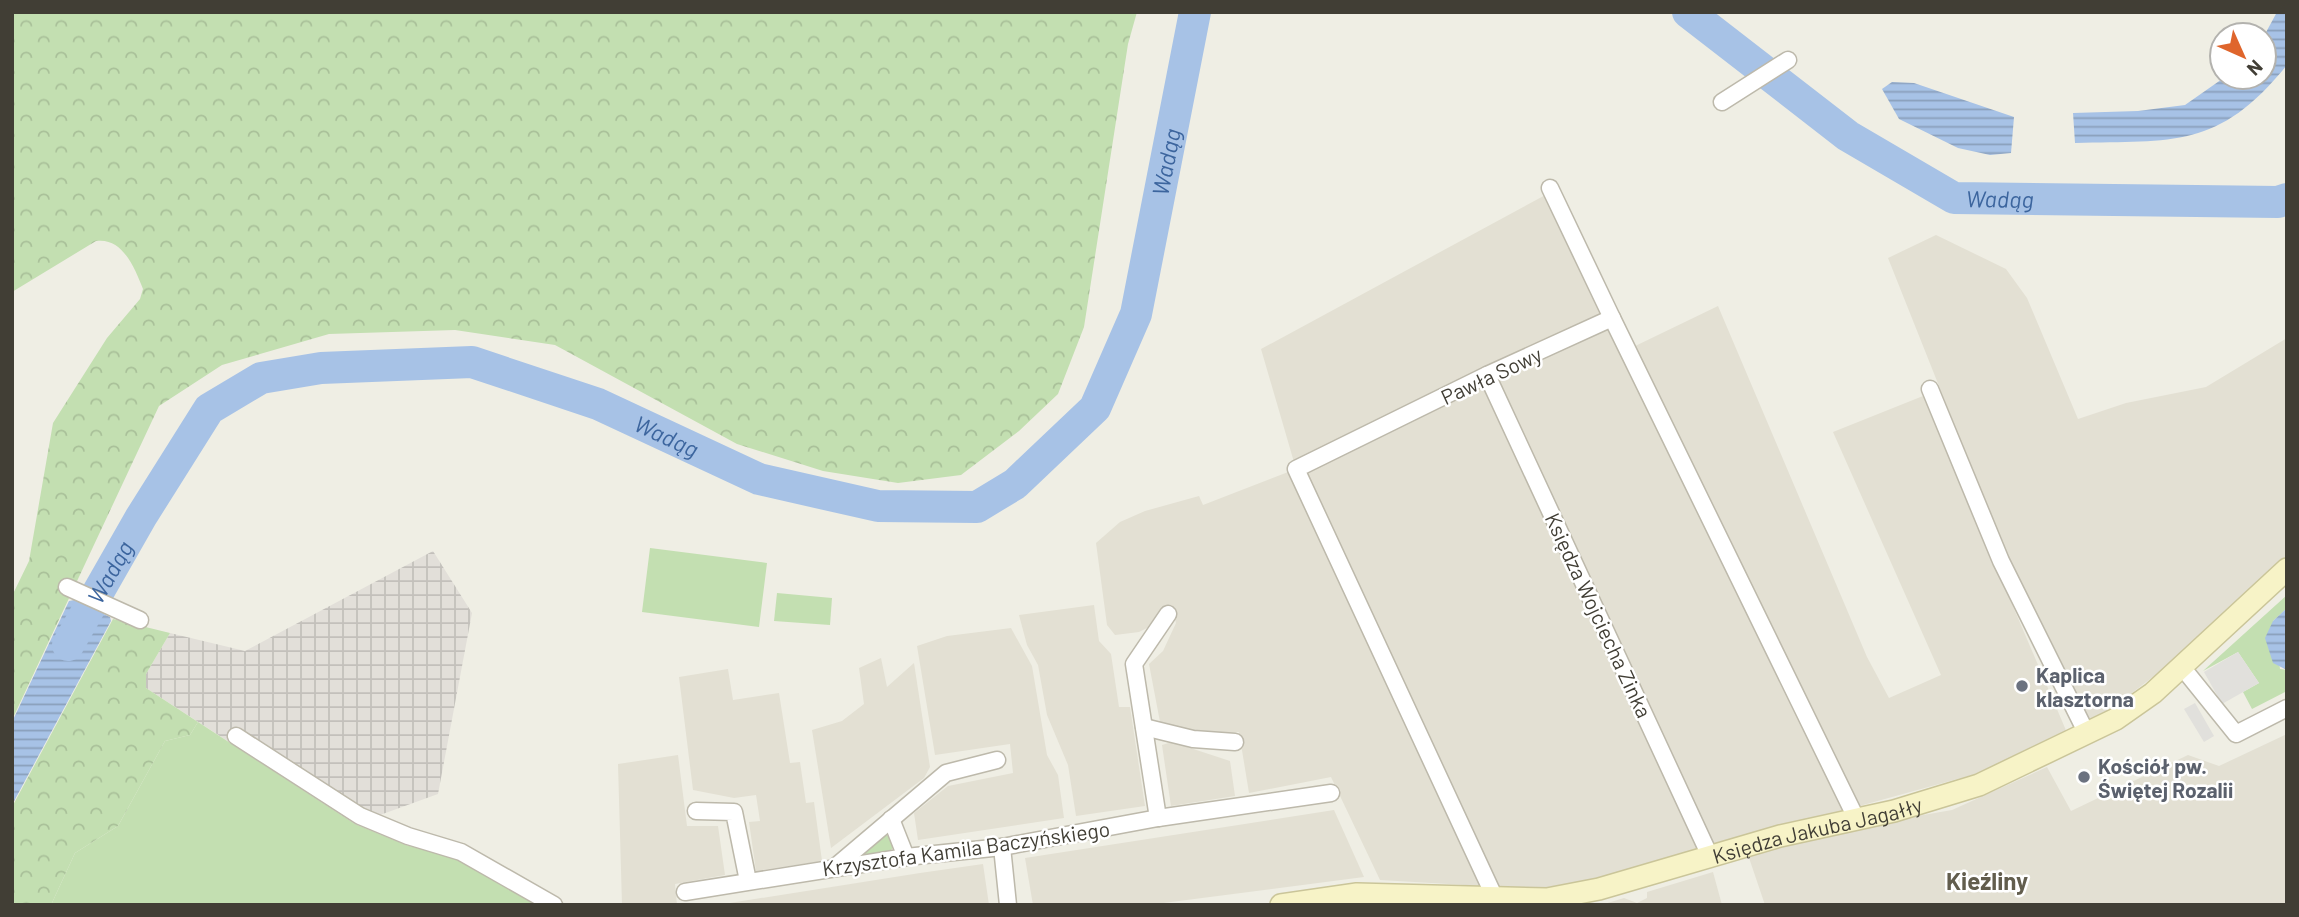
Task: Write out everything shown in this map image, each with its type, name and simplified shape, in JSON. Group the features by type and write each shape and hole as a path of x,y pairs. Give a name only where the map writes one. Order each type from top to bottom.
{"street":[{"path":"1722,102 1788,60"},
{"path":"1550,188 1856,818"},
{"name":"Pawła Sowy","path":"1495,898 1296,469 1487,375 1612,318"},
{"name":"Księdza Wojciecha Zinka","path":"1487,375 1710,856"},
{"path":"1930,389 2001,561 2087,734"},
{"name":"Księdza Jakuba Jagałły","path":"1281,905 1357,894 1547,899 1599,889 1710,856 1856,818 1894,811 1979,785 2116,719 2182,667 2245,605 2287,569"},
{"path":"67,587 140,621"},
{"path":"1158,818 1134,664 1168,614"},
{"path":"2182,667 2236,734 2287,708"},
{"path":"1144,727 1193,739 1235,742"},
{"path":"236,736 360,816 408,836 461,852 554,905"},
{"path":"835,867 946,774 997,760"},
{"name":"Krzysztofa Kamila Baczyńskiego","path":"685,892 835,867 1002,847 1158,818 1331,793"},
{"path":"696,811 734,812 748,881"},
{"path":"891,819 906,857"},
{"path":"1002,847 1008,905"}],"shaded area":[{"path":"1551,192 1629,349 1718,306 1867,657 1889,698 1941,675 1833,432 1923,396 2068,735 1979,773 1595,879 1536,889 1380,880 1331,777 1249,793 1239,732 1214,735 1160,722 1149,664 1163,651 1176,623 1172,605 1165,606 1149,627 1139,632 1115,635 1107,625 1096,543 1120,522 1145,511 1199,496 1203,505 1296,469 1261,349"},
{"path":"1936,235 2006,269 2027,298 2078,419 2126,403 2206,387 2287,338 2287,568 2179,657 2099,718 2076,730 1888,258"},
{"path":"433,551 472,613 438,794 355,824 146,688 146,674 170,633 245,651"},
{"path":"1094,605 1099,641 1111,654 1119,707 1130,707 1145,806 1076,816 1068,765 1047,715 1038,665 1027,645 1019,615"},
{"path":"1011,628 1032,666 1047,755 1058,775 1064,818 918,840 914,813 948,786 1013,773 1010,744 935,755 917,646 947,636"},
{"path":"2238,652 2259,683 2222,704 2204,672"},
{"path":"881,658 887,687 914,663 930,767 924,778 831,848 812,730 842,721 864,704 859,668"},
{"path":"728,669 733,700 779,693 790,763 800,762 806,803 814,802 822,861 756,871 749,822 760,821 756,795 734,798 693,790 679,677"},
{"path":"2195,703 2214,736 2204,742 2184,709"},
{"path":"2287,734 2287,905 1765,905 1745,846 1952,810 2047,767 2071,811 2188,755 2219,766"},
{"path":"1172,742 1230,761 1235,796 1171,806 1162,745"},
{"path":"678,755 687,826 718,826 725,875 675,884 677,905 622,905 618,764"},
{"path":"1334,810 1364,877 1148,905 1033,905 1025,858"},
{"path":"983,864 989,905 717,905 920,873"},
{"path":"1713,872 1722,905 1601,905 1624,898 1637,903 1647,898 1647,892"}],"green space":[{"path":"12,12 1137,12 1128,44 1084,327 1058,394 1019,431 961,475 898,483 823,471 737,444 555,345 455,330 329,334 222,365 159,406 12,720 12,596 29,561 53,423 107,338 140,299 143,289 132,264 121,249 105,241 96,241 12,292"},
{"path":"650,548 767,563 759,627 642,612"},
{"path":"777,593 832,598 830,625 774,621"},
{"path":"2287,595 2287,608 2273,621 2280,669 2287,670 2287,691 2252,709 2243,692 2259,683 2238,652 2203,671"},
{"path":"113,619 170,633 146,674 146,688 198,722 190,735 165,741 118,826 75,853 51,905 12,905 12,807"},
{"path":"198,722 355,824 406,845 458,859 536,905 51,905 75,853 118,826 165,741 190,735"},
{"path":"884,835 890,836 894,847 889,852 862,856"}],"water":[{"path":"2277,12 2287,12 2287,65 2278,75 2278,21 2272,21"},
{"path":"1892,82 1914,83 2014,117 2011,153 1990,155 1958,148 1899,119 1882,89"},
{"path":"2208,89 2264,91 2239,113 2192,135 2140,142 2075,143 2073,113 2138,111 2185,105"},
{"path":"75,600 110,617 111,621 12,805 12,722 69,601"},
{"path":"2287,608 2287,670 2273,663 2265,638 2273,621"}],"waterway":[{"name":"Wadąg","path":"68,645 141,517 209,409 261,378 321,368 472,362 598,404 759,479 878,506 977,507 1015,484 1095,408 1136,314 1195,12"},
{"name":"Wadąg","path":"1688,12 1848,136 1954,198 2278,202 2287,199"}],"place":[{"name":"Kaplica klasztorna","path":"2022,686"},
{"name":"Kościół pw. Świętej Rozalii","path":"2084,777"}],"district":[{"name":"Kieźliny","path":"1987,880"}]}
